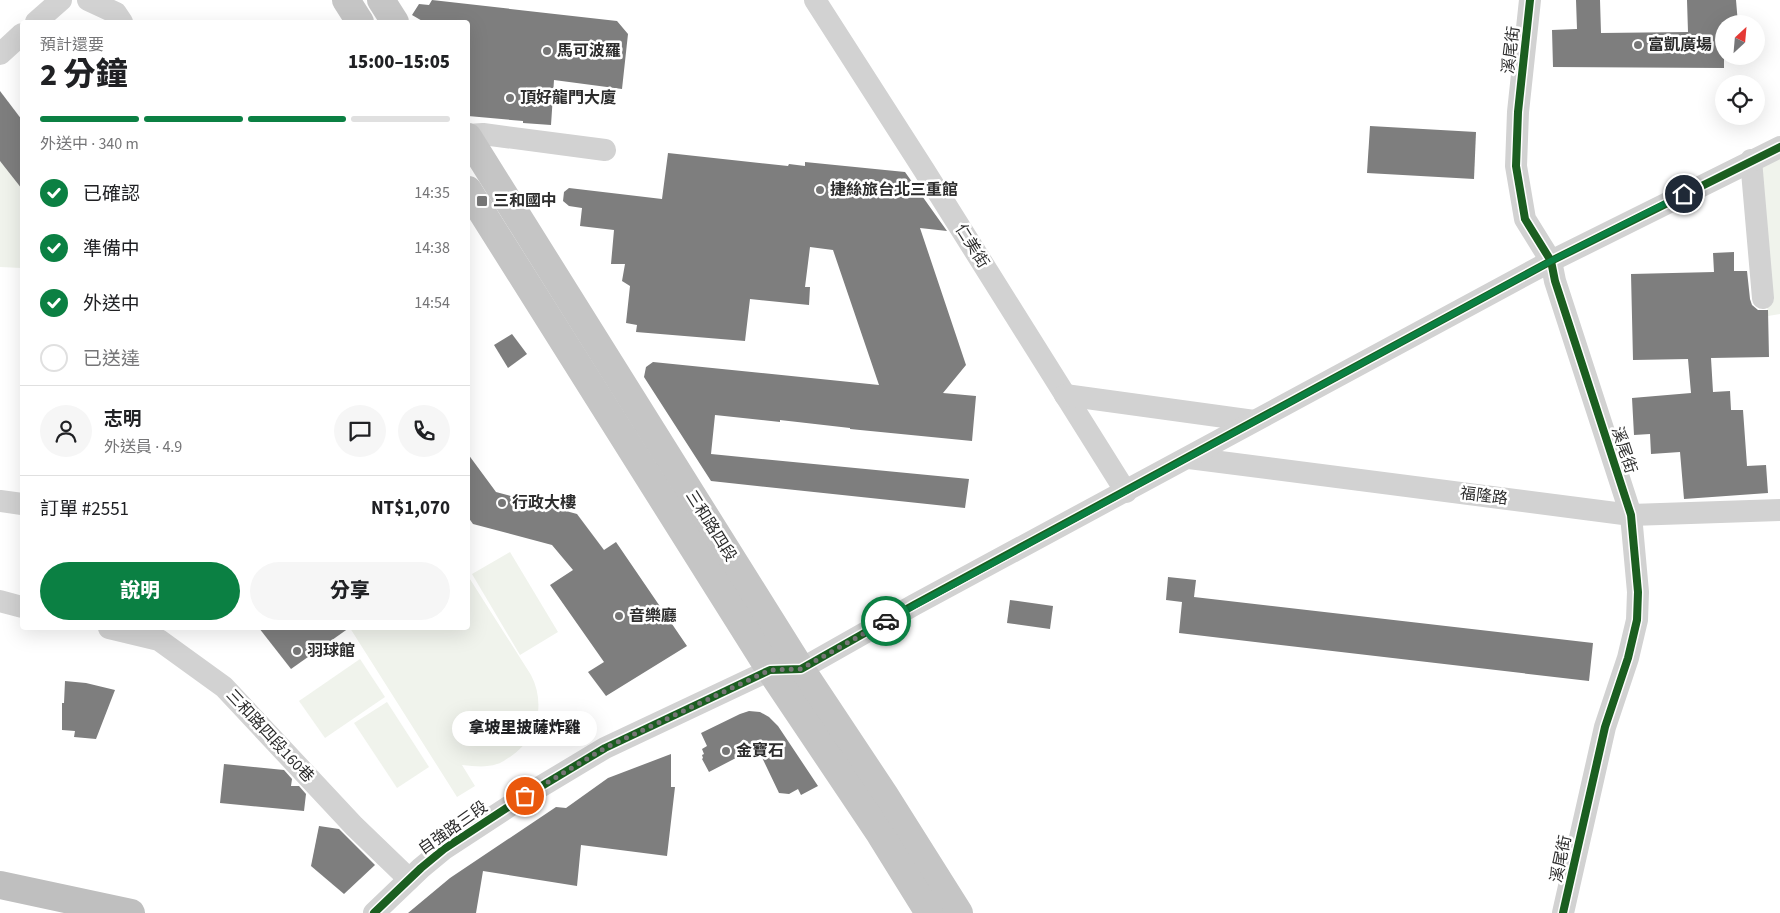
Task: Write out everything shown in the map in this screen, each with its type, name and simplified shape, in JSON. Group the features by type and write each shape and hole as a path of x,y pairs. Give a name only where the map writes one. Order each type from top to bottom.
{"highway":[{"path":"0,885 131,913"}],"main road":[{"path":"346,0 359,20"},
{"path":"381,0 394,20"},
{"name":"三和路四段","path":"470,139 801,669 884,794 959,913"},
{"name":"三和路四段","path":"470,193 770,670 880,834 929,913"}],"street":[{"path":"38,20 61,0"},
{"path":"88,0 116,13 121,20"},
{"name":"仁美街","path":"815,0 1126,492"},
{"name":"溪尾街","path":"1530,0 1518,112 1516,166 1526,219 1551,261 1555,281 1631,515 1638,592 1637,620 1628,658 1605,726 1563,913"},
{"path":"0,54 20,36"},
{"path":"470,136 483,134 605,150"},
{"path":"801,669 914,605 1551,261 1780,147"},
{"path":"1751,160 1763,298"},
{"path":"1065,395 1254,421"},
{"name":"福隆路","path":"1188,458 1631,515 1780,510"},
{"path":"0,501 20,504"},
{"path":"0,601 20,606"},
{"name":"三和路四段160巷","path":"117,630 159,640 224,687 354,826 409,879"},
{"name":"自強路三段","path":"374,913 444,849 525,796 605,748 770,670 801,669"}],"shaded area":[{"path":"0,95 20,124 20,268 0,267"},
{"path":"1780,156 1780,314 1768,316 1752,168"},
{"path":"510,552 558,632 520,655 472,574"},
{"path":"470,579 531,675 536,686 538,709 537,720 533,730 520,749 510,757 488,766 462,765 475,786 457,797 351,630 470,630"},
{"path":"360,659 385,697 325,738 299,701"},
{"path":"387,702 429,767 397,788 354,723"}],"building":[{"name":"馬可波羅","path":"432,0 617,21 628,34 622,89 554,80 551,125 470,116 470,20 421,20 412,15 419,4 429,5"},
{"name":"富凱廣場","path":"1576,0 1600,0 1601,33 1688,32 1687,0 1736,0 1737,15 1715,15 1715,65 1724,65 1724,68 1553,67 1552,30 1577,29"},
{"path":"0,91 20,117 20,186 0,161"},
{"path":"1370,126 1476,132 1474,179 1367,173"},
{"path":"668,153 788,166 789,164 805,166 805,162 905,172 947,231 920,228 966,365 943,393 976,396 972,441 780,420 780,422 715,415 711,454 969,479 965,508 711,481 644,377 646,367 653,362 879,385 833,250 810,247 805,287 810,287 809,305 750,299 745,341 636,332 637,325 626,323 630,286 622,281 625,264 611,264 614,230 580,226 582,208 569,206 563,201 564,192 569,188 662,199"},
{"path":"1734,252 1734,271 1747,271 1752,305 1758,310 1768,310 1769,357 1711,358 1713,392 1730,391 1731,410 1743,410 1747,466 1766,465 1768,493 1684,499 1680,452 1651,454 1650,434 1634,435 1632,398 1691,393 1688,359 1633,360 1631,274 1714,272 1713,253"},
{"path":"512,334 527,354 508,368 494,345"},
{"name":"音樂廳","path":"470,457 496,492 577,514 604,550 616,542 687,646 606,696 588,672 604,662 550,585 573,570 552,545 473,524 470,520"},
{"path":"1168,577 1196,580 1194,597 1593,643 1589,681 1179,633 1182,602 1166,600"},
{"path":"1010,600 1053,606 1050,629 1007,623"},
{"name":"羽球館","path":"261,630 346,630 291,669"},
{"path":"65,681 86,683 115,690 96,739 74,737 75,731 62,730 62,703 64,703"},
{"name":"金寶石","path":"749,711 760,712 769,717 778,726 818,786 801,795 798,789 789,794 779,793 757,747 709,772 702,759 704,754 702,749 707,746 701,733"},
{"path":"671,754 671,787 675,787 667,856 581,845 577,886 483,871 476,913 408,913 450,878 556,807 566,808 608,778"},
{"path":"224,764 284,770 292,779 291,786 299,786 306,794 304,811 220,803"},
{"path":"319,826 339,829 375,865 344,894 311,866"}],"cycle path":[{"path":"1530,0 1518,112 1516,166 1525,219 1551,261 1555,281 1631,515 1638,592 1637,620 1628,658 1605,727 1563,913"},
{"path":"374,913 444,849 525,796 605,748 770,670 801,669 914,605 1551,261 1780,147"}],"way so far":[{"path":"525,796 605,748 770,670 801,669 886,621"}],"place":[{"name":"富凱廣場","path":"1638,45"},
{"name":"馬可波羅","path":"547,51"},
{"name":"頂好龍門大廈","path":"510,98"},
{"name":"捷絲旅台北三重館","path":"820,190"},
{"name":"三和國中","path":"482,201"},
{"name":"行政大樓","path":"502,503"},
{"name":"音樂廳","path":"619,616"},
{"name":"羽球館","path":"297,651"},
{"name":"金寶石","path":"726,751"},
{"name":"拿坡里披薩炸雞","path":"525,796"}],"route":[{"path":"886,621 1551,261 1684,194"}]}
